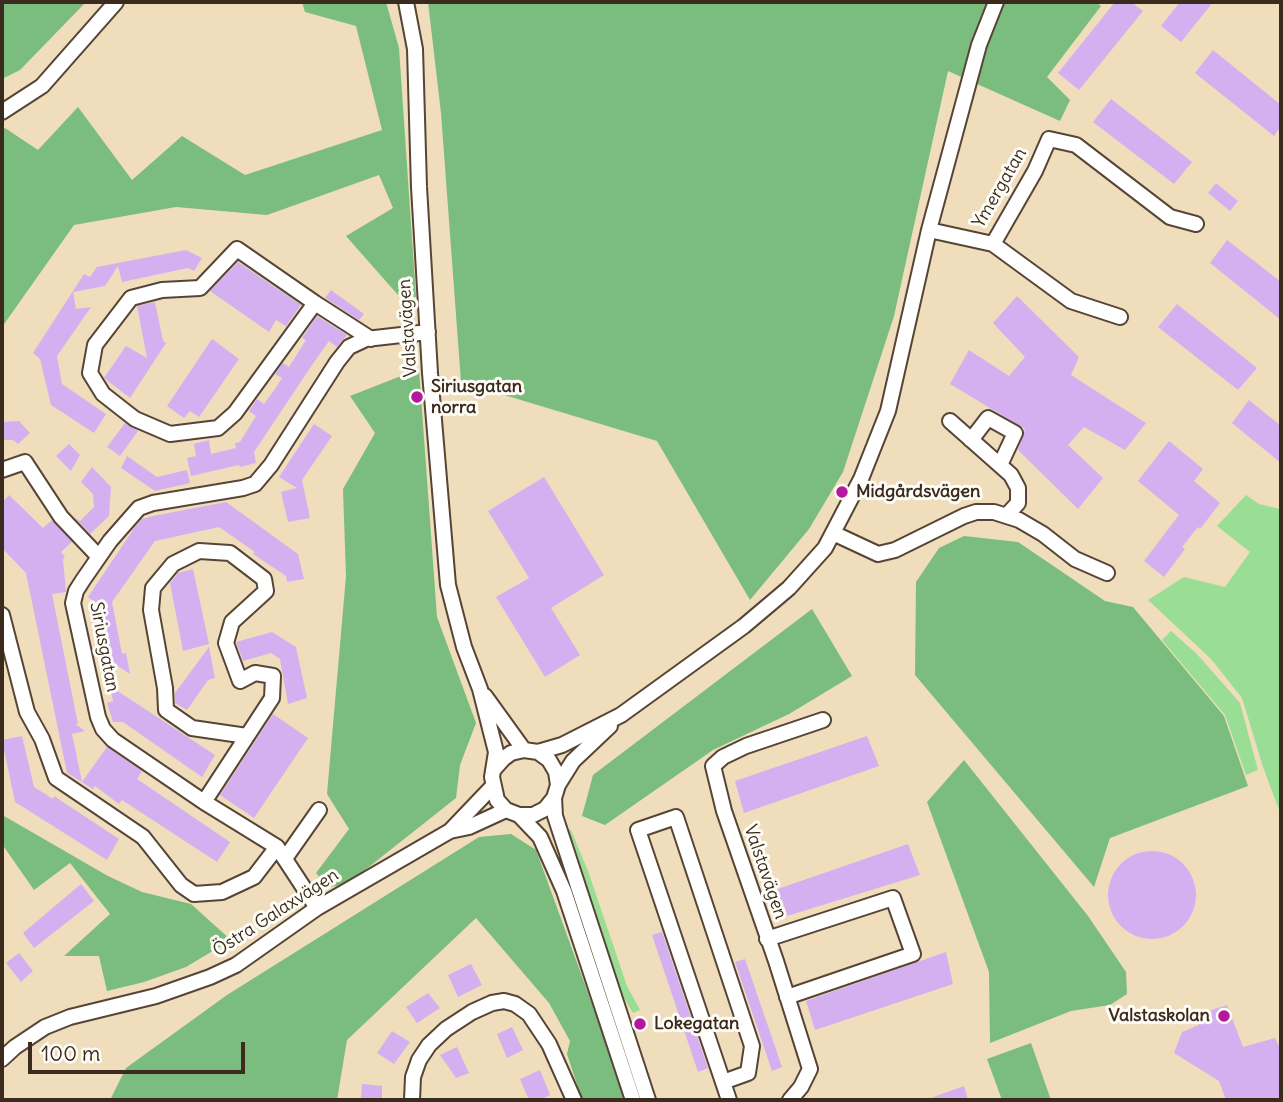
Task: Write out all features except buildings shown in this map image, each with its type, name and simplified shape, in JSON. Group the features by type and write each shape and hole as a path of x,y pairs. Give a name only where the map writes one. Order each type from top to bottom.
{"street":[{"path":"2,112 42,86 116,2"},
{"name":"Valstavägen","path":"406,2 415,49 419,187 428,332 449,585 464,648 480,689 496,752 492,787"},
{"path":"513,812 533,815 545,809 573,761 621,715 744,626 780,595 825,548 861,478 888,411 929,230 979,44 996,2"},
{"name":"Ymergatan","path":"929,230 993,244 1035,171 1049,139 1076,145 1170,217 1196,224"},
{"path":"993,244 1071,301 1120,317"},
{"path":"316,303 235,413 218,428 170,434 135,419 103,394 90,373 95,345 131,298 162,290 200,288 237,249 371,339"},
{"name":"Siriusgatan","path":"317,908 281,852 113,740 103,729 98,717 74,603 76,591 99,557 139,508 153,503 254,485 271,465 349,347 371,339 428,332"},
{"path":"971,440 988,418 1015,433 1000,465"},
{"path":"950,421 1011,475 1018,488 1018,503 1007,514"},
{"path":"2,470 25,462 61,517 99,557"},
{"path":"833,533 878,554 895,550 976,512 1007,514 1043,534 1075,559 1107,573"},
{"path":"204,802 272,698 272,676 255,673 240,681 226,643 232,622 266,591 264,579 230,553 199,551 173,564 153,588 151,610 165,688 166,710 192,728 247,736"},
{"path":"2,615 27,712 42,739 56,778 144,837 181,886 194,894 222,892 254,877 319,810"},
{"name":"Valstavägen","path":"480,689 531,751 549,760 556,772 555,816 648,1100"},
{"path":"495,768 511,753 562,745 621,715"},
{"name":"Valstavägen","path":"790,1100 801,1087 810,1069 724,811 713,766 723,757 746,746 823,720"},
{"path":"492,787 497,800 540,837 564,891 634,1100"},
{"name":"Östra Galaxvägen","path":"2,1059 45,1027 70,1017 156,996 236,965 317,908 450,831 492,787"},
{"name":"Östra Galaxvägen","path":"450,831 513,812"},
{"path":"723,1082 748,1073 752,1046 676,817 638,830 729,1100"},
{"path":"767,939 893,898 913,954 787,997"},
{"path":"412,1100 413,1077 419,1060 429,1045 446,1029 472,1012 504,1001 515,1004 529,1014 550,1044 573,1100"}],"green space":[{"path":"2,2 86,2 20,70 2,79"},
{"path":"302,2 386,2 399,48 416,297 398,295 346,236 393,208 379,175 267,215 176,207 74,225 2,327 2,130 5,128 38,150 78,107 132,180 182,136 245,175 382,130 356,26 305,12"},
{"path":"428,2 1096,2 1101,6 1047,77 1070,100 1060,121 948,71 894,316 843,472 809,529 750,600 657,441 461,382 441,113"},
{"path":"419,369 437,617 476,723 460,765 456,798 346,885 328,887 316,873 349,829 327,794 346,576 343,489 375,433 350,396"},
{"path":"1246,495 1259,504 1280,509 1281,513 1281,815 1242,698 1211,659 1148,600 1184,577 1225,587 1250,552 1217,526"},
{"path":"964,536 1018,542 1105,601 1133,607 1224,716 1248,786 1110,838 1094,887 915,675 916,582 939,548"},
{"path":"812,609 852,676 789,714 713,750 605,825 582,816 593,775"},
{"path":"1171,631 1197,654 1240,703 1258,770 1246,775 1225,715 1162,640"},
{"path":"964,760 1088,916 1126,972 1127,994 1110,1005 1071,1011 990,1043 989,972 927,802"},
{"path":"2,812 4,816 108,876 142,892 191,904 231,940 186,967 144,982 107,991 99,956 64,956 110,914 70,863 34,890 2,844"},
{"path":"563,828 571,830 588,871 627,986 640,1010 633,1013 618,988 590,900"},
{"path":"511,834 536,850 627,1100 582,1100 567,1054 570,1041 549,1003 476,918 347,1040 337,1100 110,1100 126,1068 227,995 479,837"},
{"path":"1031,1043 1051,1100 1002,1100 987,1059"}],"place":[{"name":"Siriusgatan norra","path":"417,397"},
{"name":"Midgårdsvägen","path":"842,492"},
{"name":"Valstaskolan","path":"1224,1016"},
{"name":"Lokegatan","path":"640,1024"}]}
